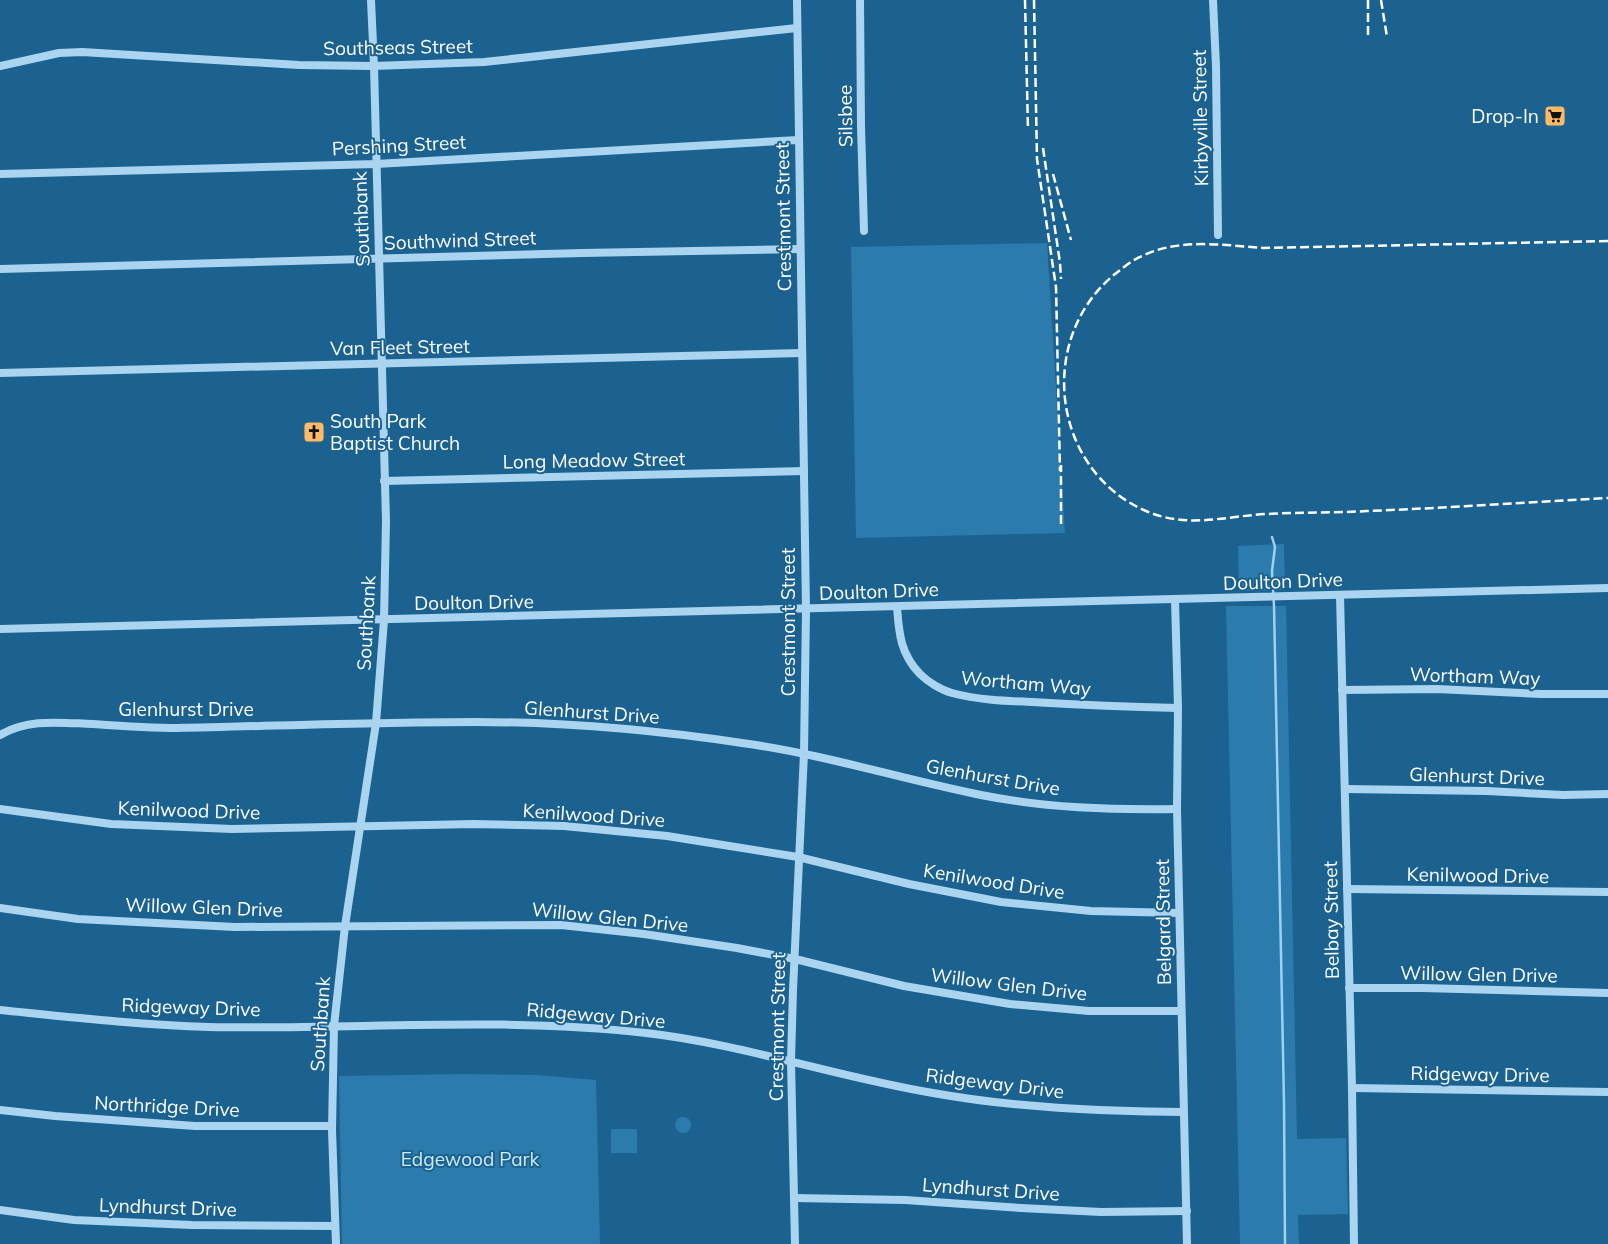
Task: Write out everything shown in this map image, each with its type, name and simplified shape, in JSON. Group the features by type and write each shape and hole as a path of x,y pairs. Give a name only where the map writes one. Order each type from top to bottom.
{"street":[{"name":"Southbank","path":"336,1244 332,1126 334,1026 345,926 376,723 384,620 386,522 371,0"},
{"name":"Crestmont Street","path":"795,1244 791,1061 798,857 804,753 806,610 797,0"},
{"name":"Silsbee","path":"860,0 864,231"},
{"name":"Kirbyville Street","path":"1213,0 1216,66 1218,235"},
{"name":"Southseas Street","path":"0,66 59,53 82,52 299,65 374,66 484,62 797,28"},
{"name":"Pershing Street","path":"0,174 376,164 798,140"},
{"name":"Southwind Street","path":"0,269 800,250"},
{"name":"Van Fleet Street","path":"0,373 802,353"},
{"name":"Long Meadow Street","path":"384,481 804,471"},
{"name":"Doulton Drive","path":"0,629 806,610 1608,588"},
{"name":"Belbay Street","path":"1340,596 1354,1244"},
{"name":"Belgard Street","path":"1175,600 1178,708 1177,809 1187,1244"},
{"name":"Wortham Way","path":"897,607 899,634 903,649 911,663 920,674 935,685 951,693 1013,701 1083,706 1178,708"},
{"name":"Wortham Way","path":"1342,690 1437,689 1541,694 1608,694"},
{"name":"Glenhurst Drive","path":"0,735 10,729 32,723 54,722 158,728 477,722 567,725 653,731 804,753 945,787 1016,801 1090,808 1177,809"},
{"name":"Glenhurst Drive","path":"1345,789 1487,791 1563,795 1608,794"},
{"name":"Kenilwood Drive","path":"0,809 111,824 232,829 474,824 564,826 667,836 798,857 909,884 1001,902 1091,911 1179,913"},
{"name":"Kenilwood Drive","path":"1347,889 1608,892"},
{"name":"Willow Glen Drive","path":"0,908 78,919 235,927 560,925 644,934 737,948 795,959 904,986 1010,1004 1089,1011 1181,1011"},
{"name":"Willow Glen Drive","path":"1349,988 1432,988 1608,993"},
{"name":"Ridgeway Drive","path":"0,1010 84,1019 208,1027 459,1024 557,1025 648,1033 723,1046 923,1092 1008,1104 1075,1109 1183,1112"},
{"name":"Ridgeway Drive","path":"1352,1088 1608,1092"},
{"name":"Northridge Drive","path":"0,1110 195,1126 332,1126"},
{"name":"Lyndhurst Drive","path":"794,1198 905,1200 1101,1212 1187,1211"},
{"name":"Lyndhurst Drive","path":"0,1210 74,1220 335,1226"}],"green space":[{"path":"1047,243 1065,533 856,538 851,247"},
{"path":"1284,544 1285,590 1239,591 1238,546"},
{"path":"1226,606 1286,606 1297,1139 1346,1138 1348,1214 1298,1215 1299,1244 1240,1244"},
{"name":"Edgewood Park","path":"537,1075 596,1080 600,1244 342,1244 339,1076"},
{"path":"683,1117 689,1119 691,1125 689,1131 683,1133 677,1131 675,1125 677,1119"},
{"path":"611,1129 637,1129 637,1153 611,1153"}],"waterway":[{"path":"1272,537 1275,547 1272,571 1284,1103 1285,1244"}],"railway":[{"path":"1025,0 1028,130"},
{"path":"1034,0 1037,159 1056,287 1060,471"},
{"path":"1368,0 1368,37"},
{"path":"1381,0 1387,37"},
{"path":"1043,148 1061,279"},
{"path":"1053,174 1071,240"},
{"path":"1608,241 1263,248 1201,244 1156,250 1131,262 1115,274 1090,301 1073,332 1065,366 1065,401 1074,435 1090,466 1114,492 1146,511 1162,516 1177,519 1206,520 1267,514 1397,510 1608,498"},
{"path":"1061,465 1061,524"}],"place":[{"name":"Drop-In","path":"1555,116"},
{"name":"South Park Baptist Church","path":"314,432"}]}
